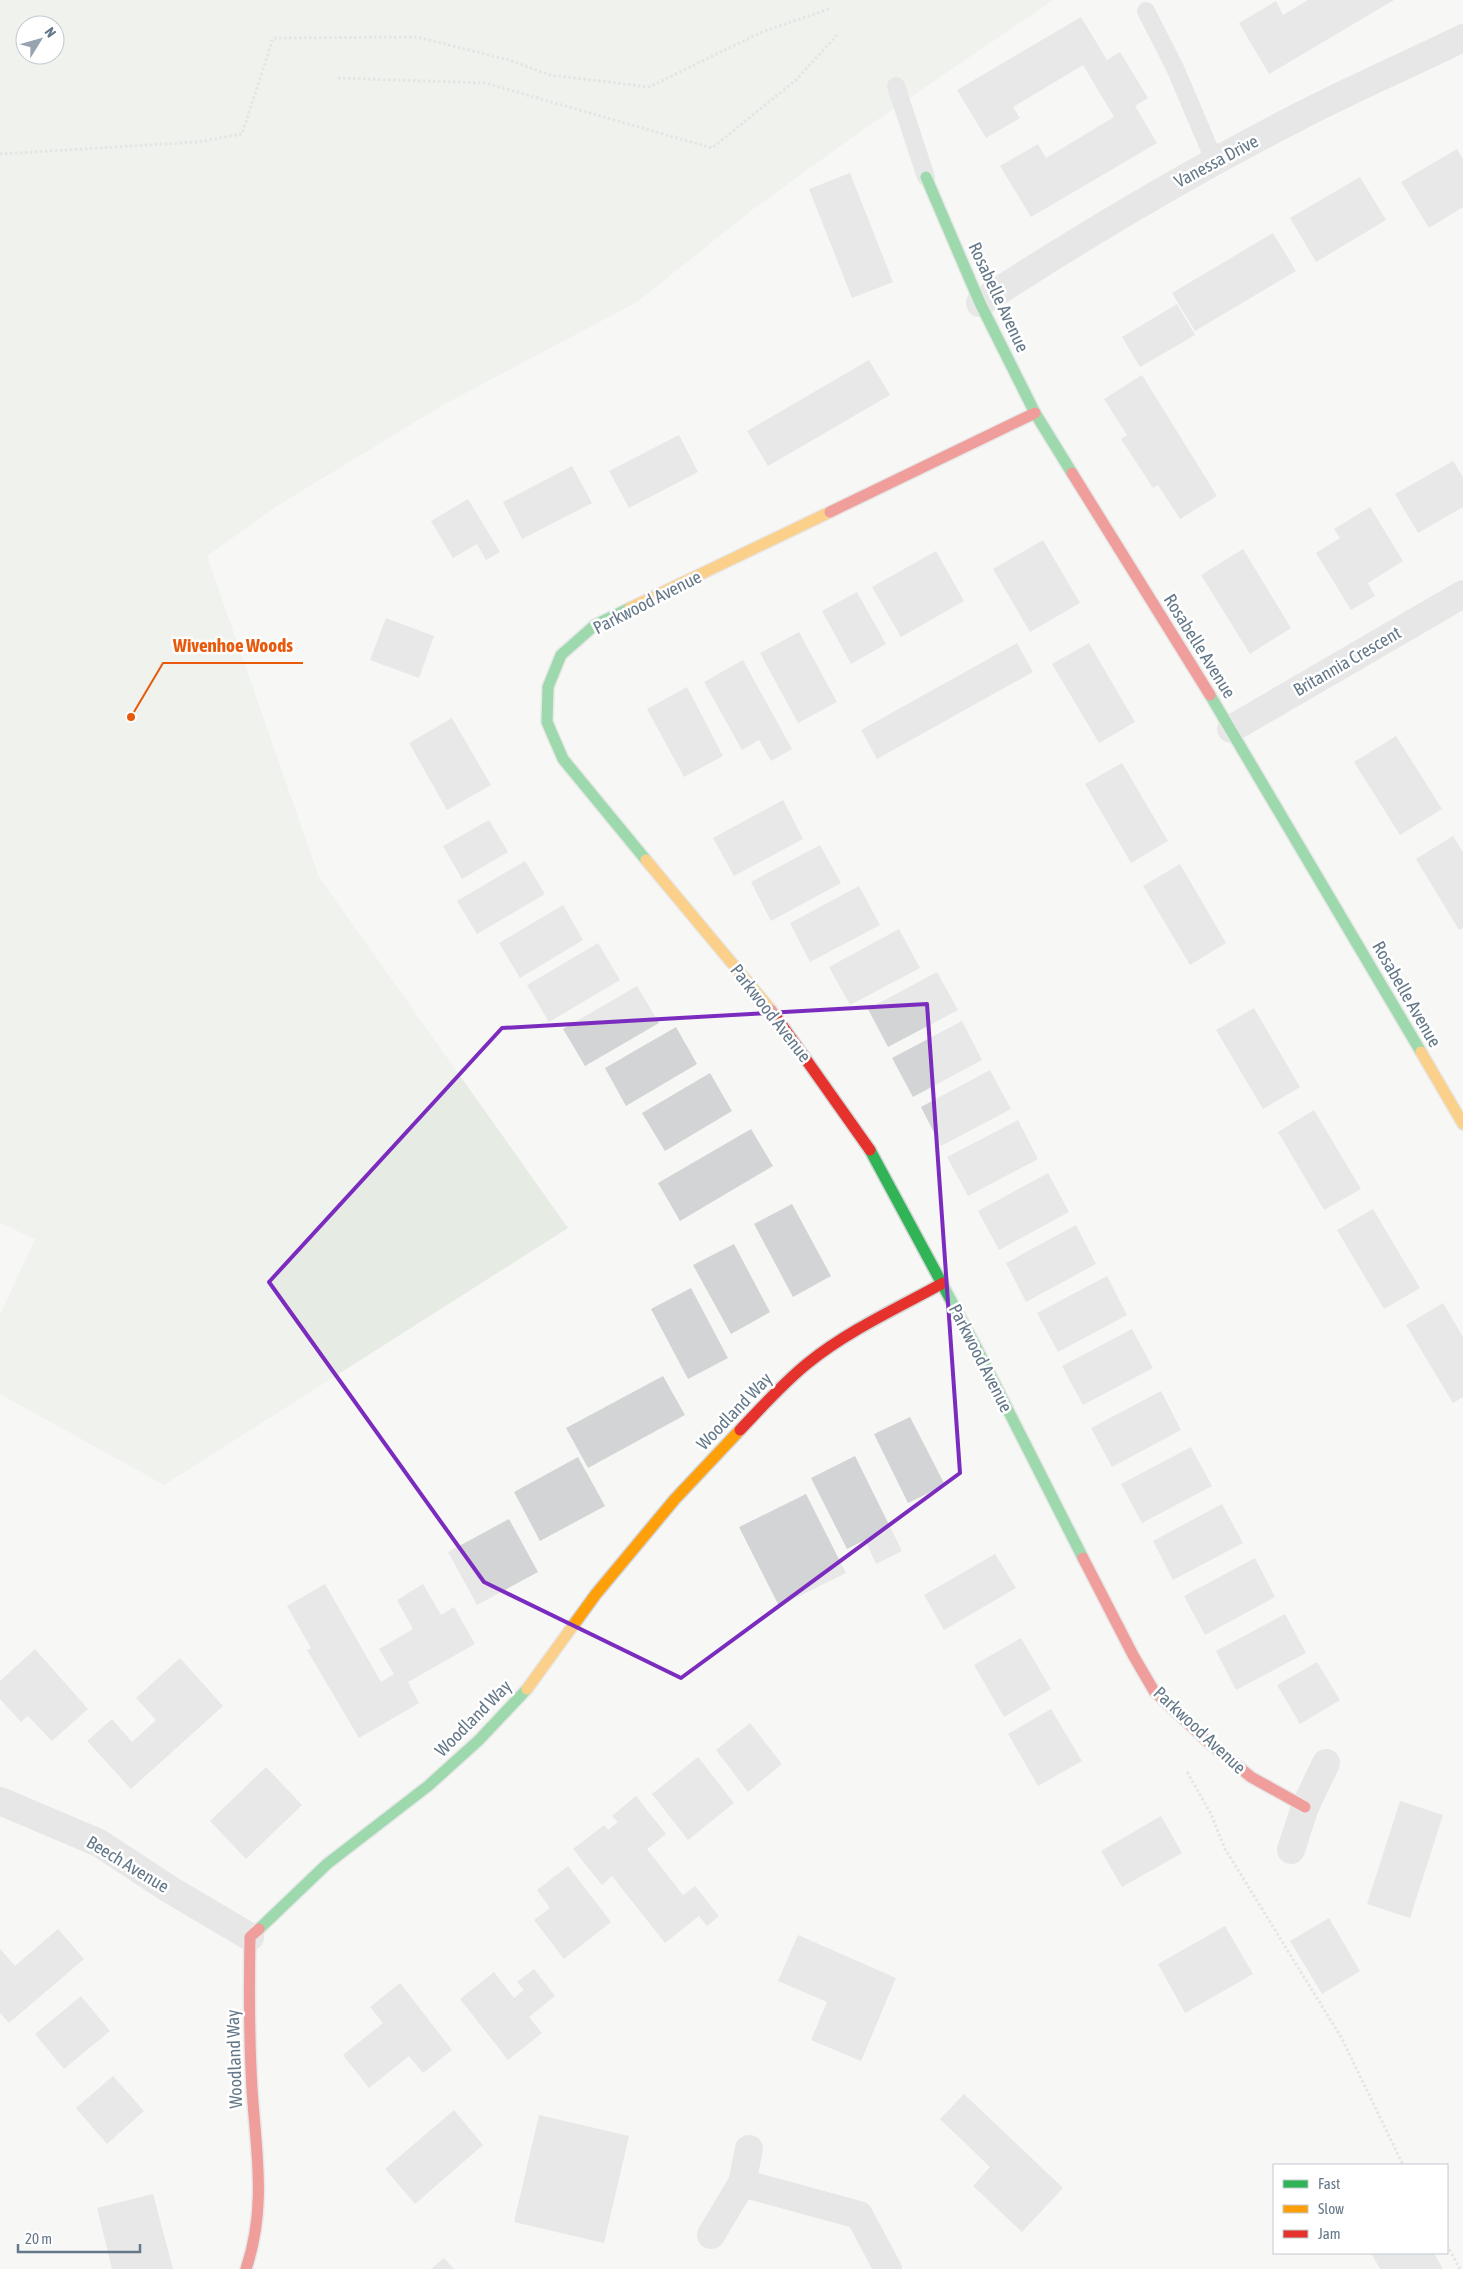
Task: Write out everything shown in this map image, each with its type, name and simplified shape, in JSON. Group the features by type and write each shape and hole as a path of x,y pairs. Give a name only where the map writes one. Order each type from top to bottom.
{"street":[{"name":"Vanessa Drive","path":"980,303 1052,256 1215,162 1299,116 1463,38"},
{"name":"Rosabelle Avenue","path":"926,177 980,303 1035,413 1231,729 1463,1124"},
{"name":"Parkwood Avenue","path":"1035,413 595,625 561,655 548,687 546,722 563,759 777,1018 867,1144 943,1283 1133,1655 1154,1691 1207,1741 1251,1778 1305,1807"},
{"name":"Britannia Crescent","path":"1231,729 1463,594"},
{"name":"Woodland Way","path":"246,2269 254,2251 260,2206 249,2033 250,1937 327,1864 428,1786 479,1740 526,1690 596,1594 675,1499 785,1383 809,1362 859,1329 943,1283"},
{"path":"1291,1850 1305,1807 1326,1763"},
{"name":"Beech Avenue","path":"0,1801 98,1843 169,1890 250,1937"},
{"path":"711,2235 742,2183 749,2149"},
{"path":"742,2183 859,2215 888,2269"}],"lane":[{"path":"1146,11 1174,68 1215,162"},
{"path":"896,86 926,177"}],"path":[{"path":"0,154 197,142 242,134 273,38 417,37 509,60 550,75 649,87 762,32 829,9"},
{"path":"338,78 485,83 712,148 796,80 837,35"},
{"path":"1211,1814 1224,1849 1341,2037 1403,2164"},
{"path":"1448,2247 1460,2269"}],"highlighted area":[{"path":"927,1004 960,1473 681,1678 484,1582 269,1282 502,1028"}],"shaded area":[{"path":"0,0 1053,0 864,129 752,210 637,302 443,405 277,506 207,556 319,877 568,1228 164,1485 0,1394 0,1315 35,1239 0,1223"}],"building":[{"path":"1308,0 1394,0 1269,74 1239,23 1276,1 1283,15"},
{"path":"1081,17 1107,60 1120,52 1148,98 1135,106 1157,143 1031,217 1000,166 1038,144 1046,158 1114,117 1083,65 1013,107 1020,118 986,138 957,90"},
{"path":"1457,149 1463,159 1463,207 1429,228 1401,182"},
{"path":"850,173 893,282 852,298 809,189"},
{"path":"1360,177 1386,220 1316,262 1290,218"},
{"path":"1273,233 1296,271 1195,331 1172,293"},
{"path":"1177,304 1195,335 1140,367 1122,337"},
{"path":"869,360 890,395 768,466 747,431"},
{"path":"1142,375 1217,496 1180,519 1158,485 1153,488 1121,439 1127,435 1104,399"},
{"path":"679,435 698,472 629,508 609,471"},
{"path":"1453,461 1463,477 1463,507 1418,533 1395,494"},
{"path":"572,466 592,503 522,539 503,502"},
{"path":"468,499 500,552 486,560 477,544 453,558 431,521"},
{"path":"1370,507 1403,561 1368,583 1375,596 1351,610 1316,553 1340,538 1334,529"},
{"path":"1043,540 1080,603 1030,632 993,569"},
{"path":"1243,549 1291,628 1250,654 1201,575"},
{"path":"936,551 964,601 901,637 872,587"},
{"path":"857,592 886,644 851,664 822,611"},
{"path":"386,618 434,636 419,678 370,660"},
{"path":"799,632 837,702 798,723 760,653"},
{"path":"1017,643 1033,672 877,759 861,730"},
{"path":"1089,643 1135,722 1099,743 1052,664"},
{"path":"743,660 792,749 771,761 759,740 742,750 704,682"},
{"path":"687,687 723,756 684,777 647,709"},
{"path":"452,718 491,785 447,810 409,743"},
{"path":"1396,736 1442,809 1400,835 1354,762"},
{"path":"1122,763 1168,841 1131,863 1085,784"},
{"path":"783,800 803,839 734,876 713,838"},
{"path":"489,820 508,852 462,879 443,846"},
{"path":"1453,836 1463,852 1463,928 1459,930 1416,859"},
{"path":"820,845 841,883 771,921 751,882"},
{"path":"525,861 545,894 477,934 457,901"},
{"path":"1180,864 1226,943 1190,965 1143,886"},
{"path":"859,886 880,925 810,962 790,923"},
{"path":"563,905 583,940 520,978 499,943"},
{"path":"899,929 920,968 850,1005 829,967"},
{"path":"598,943 620,980 549,1022 527,985"},
{"path":"937,972 958,1010 888,1047 868,1009"},
{"path":"637,986 659,1023 585,1066 563,1029"},
{"path":"1254,1008 1300,1087 1263,1109 1216,1030"},
{"path":"962,1021 982,1060 913,1097 892,1058"},
{"path":"676,1027 697,1064 626,1106 605,1068"},
{"path":"990,1070 1011,1109 941,1146 921,1107"},
{"path":"710,1073 732,1111 665,1151 642,1113"},
{"path":"1314,1110 1361,1189 1324,1210 1278,1132"},
{"path":"1018,1120 1038,1159 968,1196 947,1157"},
{"path":"751,1129 773,1166 680,1221 658,1183"},
{"path":"1048,1173 1069,1212 999,1250 978,1211"},
{"path":"792,1204 831,1276 793,1297 754,1224"},
{"path":"1373,1209 1420,1288 1384,1309 1337,1230"},
{"path":"1076,1225 1096,1264 1026,1302 1006,1263"},
{"path":"734,1244 770,1312 731,1334 693,1265"},
{"path":"1107,1276 1127,1315 1058,1352 1037,1313"},
{"path":"691,1288 728,1358 688,1379 651,1309"},
{"path":"1443,1303 1463,1337 1463,1397 1453,1403 1406,1325"},
{"path":"1132,1329 1153,1368 1083,1405 1062,1366"},
{"path":"663,1376 685,1415 588,1468 566,1428"},
{"path":"1161,1391 1181,1430 1112,1467 1091,1428"},
{"path":"910,1417 945,1485 908,1503 874,1434"},
{"path":"1191,1447 1212,1486 1142,1523 1121,1484"},
{"path":"855,1456 902,1551 876,1564 865,1540 847,1549 811,1478"},
{"path":"578,1457 605,1506 540,1541 514,1492"},
{"path":"806,1494 846,1573 779,1606 739,1527"},
{"path":"1222,1504 1243,1543 1173,1580 1153,1541"},
{"path":"509,1519 538,1572 477,1605 448,1552"},
{"path":"995,1554 1016,1588 944,1630 924,1595"},
{"path":"1255,1558 1275,1597 1205,1635 1184,1596"},
{"path":"325,1584 381,1682 394,1674 379,1649 413,1629 397,1600 423,1584 441,1615 454,1607 475,1644 408,1682 419,1703 359,1738 307,1650 311,1648 287,1606"},
{"path":"1285,1614 1306,1653 1236,1690 1216,1651"},
{"path":"1021,1638 1051,1689 1004,1717 974,1665"},
{"path":"35,1649 88,1709 52,1741 28,1716 21,1722 0,1699 0,1681"},
{"path":"180,1658 223,1706 131,1789 87,1741 112,1719 132,1742 156,1720 136,1698"},
{"path":"1317,1662 1340,1700 1300,1724 1277,1685"},
{"path":"1051,1709 1082,1761 1038,1786 1008,1734"},
{"path":"750,1723 782,1764 748,1792 716,1750"},
{"path":"698,1757 734,1803 688,1840 652,1794"},
{"path":"266,1767 302,1805 246,1859 210,1821"},
{"path":"636,1796 666,1834 647,1849 683,1895 695,1886 719,1916 707,1926 699,1916 665,1943 612,1876 602,1885 573,1849 604,1825 608,1830 618,1822 612,1816"},
{"path":"1400,1801 1443,1815 1410,1918 1367,1904"},
{"path":"1161,1816 1182,1853 1122,1887 1101,1851"},
{"path":"568,1866 611,1922 564,1959 534,1920 550,1908 537,1890"},
{"path":"1329,1918 1360,1971 1322,1994 1290,1941"},
{"path":"1225,1926 1253,1974 1185,2013 1158,1964"},
{"path":"58,1929 84,1959 9,2023 0,2013 0,1949 15,1966"},
{"path":"798,1935 896,1978 861,2061 811,2040 827,2002 778,1981"},
{"path":"534,1969 555,1996 529,2017 542,2033 508,2060 460,1999 494,1972 514,1998 524,1990 517,1982"},
{"path":"400,1983 452,2050 423,2073 409,2056 369,2088 343,2055 383,2023 370,2007"},
{"path":"81,1996 110,2031 64,2069 35,2034"},
{"path":"113,2076 144,2111 107,2144 76,2108"},
{"path":"964,2094 1063,2188 1022,2232 973,2186 990,2167 940,2119"},
{"path":"454,2110 483,2145 415,2204 385,2169"},
{"path":"539,2115 629,2136 604,2243 514,2222"},
{"path":"153,2194 173,2269 112,2269 97,2208"},
{"path":"1372,2254 1435,2254 1443,2269 1380,2269"},
{"path":"444,2258 454,2269 431,2269"}],"traffic: fast":[{"path":"926,177 980,303 1035,413 1072,473"},
{"path":"630,608 595,625 561,655 548,687 547,722 563,759 646,860"},
{"path":"1210,695 1421,1052"},
{"path":"870,1150 974,1343 1083,1558"},
{"path":"259,1929 327,1864 428,1786 479,1740 527,1689"}],"traffic: slow":[{"path":"630,608 830,512"},
{"path":"646,860 771,1010"},
{"path":"1421,1052 1463,1124"},
{"path":"527,1689 596,1594 675,1499 740,1430"}],"traffic: jam":[{"path":"830,512 1035,413"},
{"path":"1072,473 1210,695"},
{"path":"771,1010 870,1150"},
{"path":"740,1430 790,1379 824,1351 874,1320 943,1283"},
{"path":"1083,1558 1133,1655 1154,1691 1207,1741 1251,1777 1305,1807"},
{"path":"246,2269 256,2224 258,2201 249,1994 250,1937 259,1929"}],"place":[{"name":"Wivenhoe Woods","path":"131,717"}]}
